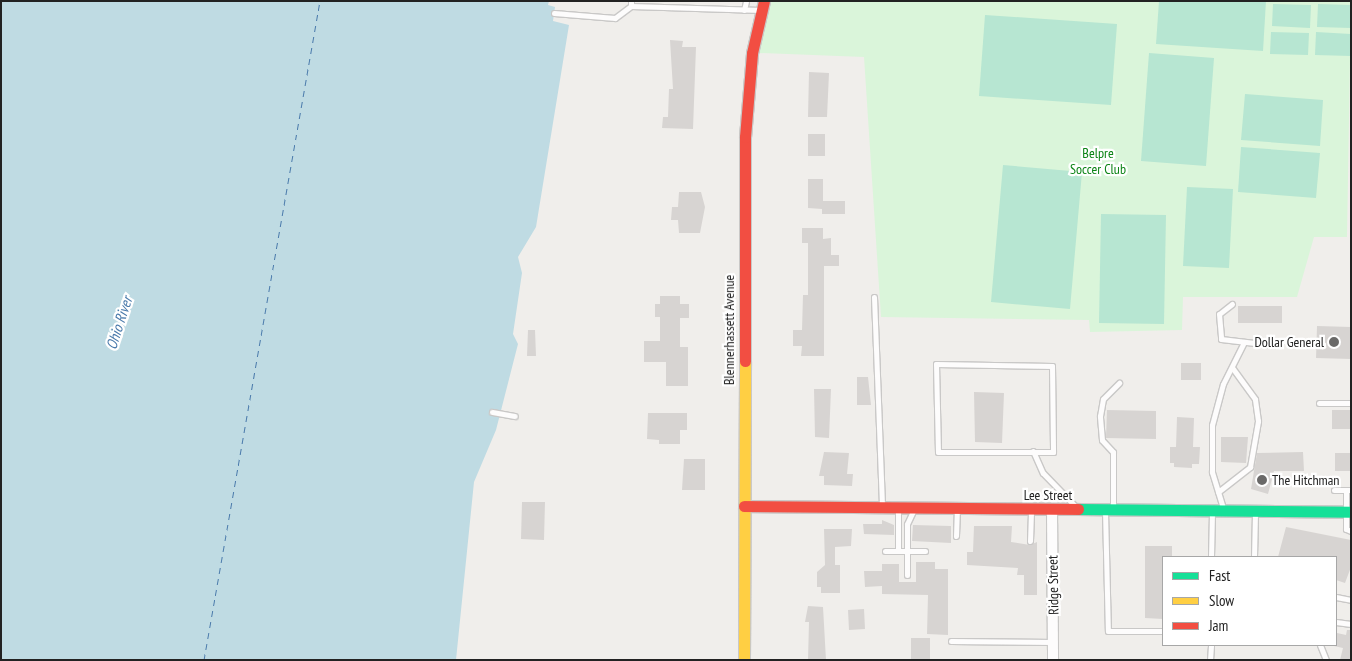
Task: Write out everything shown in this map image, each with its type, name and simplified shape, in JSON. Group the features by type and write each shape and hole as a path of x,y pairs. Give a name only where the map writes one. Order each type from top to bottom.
{"street":[{"name":"Blennerhassett Avenue","path":"744,660 746,136 752,53 763,6"},
{"name":"Lee Street","path":"744,506 1348,512"},
{"name":"Ridge Street","path":"1052,510 1053,660"}],"lane":[{"path":"707,9 708,1"},
{"path":"744,10 746,1"},
{"path":"554,13 615,18 631,4 744,10 763,6"},
{"path":"874,297 882,508"},
{"path":"1232,304 1219,314 1221,339 1243,344 1272,344"},
{"path":"1224,511 1212,472 1212,424 1232,367 1243,344"},
{"path":"936,364 1052,366 1053,452 1033,452 938,452 936,364"},
{"path":"1218,492 1250,467 1258,421 1255,399 1232,367"},
{"path":"1119,383 1103,399 1100,416 1102,440 1113,452 1109,510 1108,631 1162,631"},
{"path":"1320,403 1351,403"},
{"path":"492,412 515,416"},
{"path":"1033,452 1043,473 1079,510"},
{"path":"1334,490 1348,490 1346,529 1351,531"},
{"path":"898,508 898,551"},
{"path":"907,575 907,524 914,508"},
{"path":"956,536 957,509"},
{"path":"1030,541 1031,510"},
{"path":"1211,556 1212,511"},
{"path":"1254,556 1256,512"},
{"path":"885,551 924,551"},
{"path":"1337,597 1351,600"},
{"path":"1337,622 1351,624"},
{"path":"951,641 1053,642"},
{"path":"1210,660 1211,646"},
{"path":"1320,646 1326,660"}],"green space":[{"name":"Belpre Soccer Club","path":"770,1 1351,1 1347,237 1314,237 1297,297 1183,297 1182,330 1090,332 1089,320 881,317 864,57 759,53"},
{"path":"1159,1 1266,1 1263,51 1156,44"},
{"path":"1273,4 1311,5 1310,28 1272,26"},
{"path":"1318,4 1351,5 1351,28 1317,27"},
{"path":"985,15 1117,24 1111,105 979,96"},
{"path":"1271,32 1309,33 1308,55 1270,54"},
{"path":"1316,32 1351,34 1351,56 1315,55"},
{"path":"1149,53 1214,58 1206,166 1141,161"},
{"path":"1245,94 1323,100 1320,146 1241,140"},
{"path":"1241,147 1320,153 1316,198 1238,192"},
{"path":"1003,165 1082,172 1070,309 991,302"},
{"path":"1187,187 1233,189 1229,268 1183,266"},
{"path":"1101,214 1166,215 1164,324 1099,323"}],"water":[{"name":"Ohio River","path":"1,1 549,1 548,5 555,7 553,21 569,25 536,227 518,257 522,273 513,334 518,344 496,430 474,482 456,660 1,660"}],"building":[{"path":"670,40 683,41 682,47 696,47 693,129 662,128 663,117 668,117 669,89 673,89"},
{"path":"809,72 829,73 827,117 808,117"},
{"path":"808,134 825,134 825,156 808,156"},
{"path":"808,179 823,179 823,201 845,201 845,214 822,214 822,209 808,208"},
{"path":"679,192 701,192 705,207 700,233 679,233 678,220 671,220 672,207 678,207"},
{"path":"802,228 823,228 823,239 831,238 831,255 839,255 839,266 824,266 824,356 801,356 802,346 793,346 793,330 802,330 803,295 808,295 808,243 802,243"},
{"path":"660,296 680,296 680,304 689,304 689,318 680,318 680,347 688,347 688,386 666,386 666,362 644,362 644,341 660,341 660,317 655,317 655,304 660,304"},
{"path":"1238,306 1282,306 1282,323 1238,323"},
{"name":"Dollar General","path":"1317,326 1351,327 1351,359 1316,358"},
{"path":"528,330 535,330 536,356 527,356"},
{"path":"1181,363 1201,363 1201,380 1181,380"},
{"path":"857,377 868,377 871,405 857,405"},
{"path":"814,389 831,389 829,438 815,437"},
{"path":"974,392 1004,393 1002,443 975,442"},
{"path":"1107,410 1156,411 1156,439 1106,438"},
{"path":"1332,410 1351,410 1351,429 1332,429"},
{"path":"648,413 687,413 687,430 680,430 680,444 659,444 659,440 647,439"},
{"path":"1177,417 1194,418 1193,447 1200,447 1199,464 1192,464 1192,468 1174,467 1174,463 1170,463 1170,447 1176,447"},
{"path":"1221,437 1248,437 1246,463 1221,462"},
{"path":"824,452 849,453 847,474 853,474 852,486 824,485 824,476 819,476"},
{"name":"The Hitchman","path":"1303,452 1304,471 1274,471 1268,494 1251,489 1257,453"},
{"path":"1335,453 1351,453 1351,471 1335,471"},
{"path":"684,459 705,459 705,490 682,490"},
{"path":"522,502 545,502 544,540 521,539"},
{"path":"882,520 894,525 894,535 864,534 863,524 882,524"},
{"path":"913,525 951,526 951,543 912,541"},
{"path":"974,526 1012,526 1011,542 1030,545 1037,542 1037,595 1024,595 1024,575 1017,575 1018,568 967,565 967,552 973,552"},
{"path":"1286,527 1351,540 1351,567 1345,583 1337,580 1337,556 1278,556"},
{"path":"824,529 852,529 851,546 835,547 835,565 840,565 840,593 821,593 821,587 817,587 817,572 825,565"},
{"path":"1145,546 1172,546 1172,556 1162,556 1162,619 1145,618"},
{"path":"916,562 935,562 935,569 948,569 948,635 927,634 928,595 882,594 882,586 865,587 864,571 882,571 882,564 899,564 899,582 916,582"},
{"path":"808,606 823,607 826,660 808,660 809,622 805,622"},
{"path":"864,609 865,629 849,630 848,610"},
{"path":"1347,630 1351,630 1351,660 1340,660 1343,648 1334,646 1337,646 1337,633 1346,635"},
{"path":"911,638 930,638 930,660 911,660"}],"ferry route":[{"path":"204,660 320,1"}],"traffic: fast":[{"path":"1078,509 1351,512"}],"traffic: slow":[{"path":"744,660 745,361"}],"traffic: jam":[{"path":"745,361 745,137 752,53 764,1"},
{"path":"744,506 1078,509"}],"place":[{"name":"Dollar General","path":"1334,342"},
{"name":"The Hitchman","path":"1262,480"}]}
